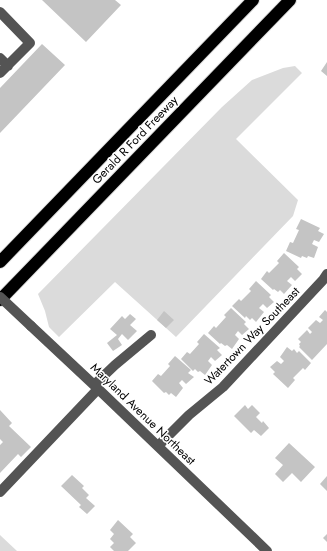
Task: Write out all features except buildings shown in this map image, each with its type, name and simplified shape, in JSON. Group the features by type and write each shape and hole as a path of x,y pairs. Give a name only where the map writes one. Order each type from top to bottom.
{"highway":[{"name":"Gerald R Ford Freeway","path":"0,262 253,0"},
{"name":"Gerald R Ford Freeway","path":"0,300 290,0"}],"street":[{"path":"0,12 30,43 4,62 0,73"},
{"name":"Watertown Way Southeast","path":"158,446 189,415 223,387 327,274"},
{"name":"Maryland Avenue Northeast","path":"0,297 267,551"},
{"path":"0,492 115,366 151,335"}],"shaded area":[{"path":"295,66 302,73 236,139 298,200 293,216 176,337 115,282 59,337 49,327 45,311 38,294 222,107 252,80 283,68"},
{"path":"0,535 17,551 0,551"}]}
